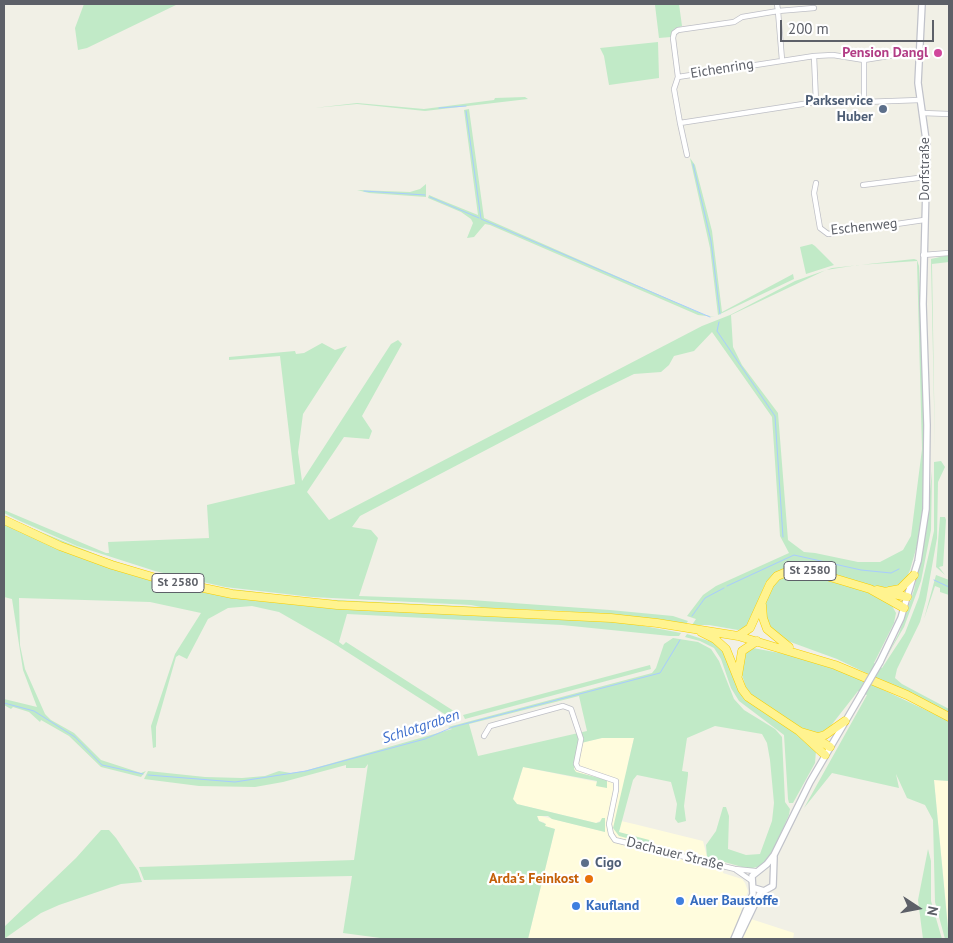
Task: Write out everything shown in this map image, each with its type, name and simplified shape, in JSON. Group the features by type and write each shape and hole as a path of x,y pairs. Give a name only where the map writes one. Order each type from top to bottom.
{"highway":[{"name":"St 2580","path":"4,520 60,546 129,570 232,594 337,605 580,616 695,629 738,636 797,652 835,665 892,688 949,717"},
{"name":"St 2580","path":"738,636 750,628 762,600 774,579 783,573 794,570 818,573 870,589 907,597"},
{"path":"886,591 900,589 914,576"},
{"name":"St 2580","path":"870,589 904,608"},
{"name":"St 2580","path":"762,600 763,618 768,629 776,638 797,652"},
{"name":"St 2580","path":"695,629 714,639 726,649 738,680 752,701 799,731 825,755"},
{"path":"738,680 742,652 758,641"},
{"path":"810,735 825,735 845,720"},
{"name":"St 2580","path":"799,731 830,747"}],"street":[{"path":"777,4 782,60"},
{"name":"Dorfstraße","path":"774,855 810,782 880,662 904,608 914,576 922,535 927,492 923,255 927,147 920,100 919,50 922,4"},
{"path":"678,77 673,38 678,30 734,22 742,17 814,8"},
{"name":"Eichenring","path":"687,155 674,89 678,77 814,56 833,55 864,60 919,50"},
{"path":"680,123 816,102 814,56"},
{"path":"864,60 864,102 920,100"},
{"path":"922,112 949,114"},
{"path":"863,185 926,177"},
{"name":"Eschenweg","path":"816,183 814,192 820,228 828,234 924,220"},
{"path":"923,255 949,253"},
{"name":"Dachauer Straße","path":"484,736 490,726 563,706 571,709 581,739 576,764 578,768 616,781 616,790 608,824 610,834 615,840 735,869 758,870 772,874"},
{"path":"734,939 758,870 774,855"},
{"path":"738,939 761,891 766,891 772,886 774,880 772,874 774,855"},
{"name":"Dachauer Straße","path":"735,869 761,891"}],"shaded area":[{"path":"602,738 634,738 628,763 619,823 621,821 703,841 707,857 725,861 723,873 742,879 745,883 748,891 741,911 751,919 794,933 793,939 528,939 555,829 545,826 544,822 539,821 537,815 605,832 605,818 596,823 517,804 513,799 523,767 597,782 606,780 576,772 574,769 581,743"},
{"path":"934,780 949,781 949,925 948,925"}],"green space":[{"path":"84,4 178,4 87,48 78,50 75,28"},
{"path":"679,4 682,26 674,29 671,37 659,38 655,5"},
{"path":"658,42 659,78 609,85 604,56 600,48"},
{"path":"525,97 528,99 425,111 357,104 314,108 357,103 424,109 494,100 495,98"},
{"path":"469,109 484,218 705,315 715,317 698,315 490,225 485,224 474,237 467,238 473,223 471,219 461,212 428,198 429,195 478,215 464,110"},
{"path":"690,158 695,165 712,231 722,312 793,274 794,279 718,315 710,248"},
{"path":"426,184 426,197 369,193 357,190 410,192 420,189"},
{"path":"812,244 834,265 806,274 800,247"},
{"path":"949,255 949,262 932,264 935,453 931,259"},
{"path":"917,260 919,266 924,427 923,506 918,542 910,570 907,577 895,588 870,586 807,567 790,567 774,575 766,582 748,626 738,630 709,625 692,625 696,619 687,616 703,595 716,586 789,553 780,536 772,417 712,332 694,351 674,356 669,365 661,372 634,374 591,395 360,516 352,527 371,530 378,538 359,596 471,600 610,610 673,616 688,621 686,624 563,611 336,602 225,590 157,574 223,588 316,599 481,607 312,597 225,587 155,571 77,546 20,521 4,513 4,510 106,553 109,553 108,542 209,538 207,505 295,484 280,356 229,360 229,357 295,351 296,354 304,353 322,343 335,350 347,346 303,414 298,452 302,481 391,344 398,340 402,344 362,416 372,431 369,439 344,437 307,492 329,520 702,326 730,315 795,281 825,270 731,315 733,347 742,365 778,413 788,540 804,552 858,562 880,562 903,550 911,536 922,449 917,261 861,265"},
{"path":"941,461 945,467 938,482 937,538 926,600 920,622 897,669 895,678 902,684 949,709 949,713 837,659 785,640 771,629 765,618 765,604 771,588 778,580 788,575 807,574 871,593 890,602 896,613 894,623 874,663 882,668 905,633 919,597 934,531 934,462"},
{"path":"932,471 931,530 921,581 904,627 883,663 899,633 914,590 926,532"},
{"path":"4,517 105,558 150,572 132,568 70,547"},
{"path":"940,517 945,517 946,520 943,566 939,567 945,575 936,567"},
{"path":"4,524 55,548 113,569 150,580 229,597 331,608 580,619 628,623 681,633 679,636 670,636 562,625 347,614 339,642 343,645 346,642 460,715 457,722 333,643 279,612 252,606 228,608 208,619 187,659 179,655 176,657 156,727 156,747 153,748 151,726 175,654 201,613 150,602 19,598 20,645 25,669 45,714 51,720 74,733 101,760 141,773 146,771 141,777 101,767 69,736 41,720 40,722 29,712 13,707 11,709 4,705 4,699 37,707 23,670 12,599 4,597"},
{"path":"936,575 949,580 949,595 940,592 940,588 935,586 924,619"},
{"path":"687,634 715,643 724,652 739,690 747,701 794,732 816,751 815,763 793,803 789,803 788,799 784,735 739,701 731,688 721,659 714,648 700,641 685,637"},
{"path":"673,638 698,642 711,649 719,661 734,699 744,710 775,729 782,737 785,802 790,809 773,851 761,866 749,869 707,857 706,845 716,831 723,807 726,807 729,816 728,849 746,855 760,854 772,821 774,803 770,760 767,743 762,734 715,726 687,738 682,771 688,772 684,806 686,821 678,823 675,819 677,804 671,782 637,775 633,780 619,832 653,841 653,845 619,836 613,828 634,738 602,738 581,743 574,769 576,772 607,780 607,788 596,786 597,781 523,767 513,799 517,804 596,823 605,818 605,832 552,819 548,816 537,816 539,821 546,824 545,826 555,829 528,939 388,939 343,933 352,876 144,880 139,867 354,860 368,764 365,768 346,768 346,765 283,782 255,787 199,786 144,779 148,771 205,777 242,778 265,776 279,771 291,773 304,771 452,729 448,727 652,673 656,668 664,644","holes":["579,696 587,731 478,756 469,724"]},
{"path":"753,648 801,657 854,676 949,721 949,781 934,780 949,939 945,939 935,902 933,820 925,805 907,798 896,774 899,788 832,773 804,808 867,695 858,691 826,732 820,735 805,730 754,698 746,688 740,668 744,653"},
{"path":"650,665 651,669 465,719 463,715"},
{"path":"101,830 109,830 116,838 138,871 142,882 121,884 59,905 41,913 4,939 4,927 76,858"},
{"path":"928,849 931,861 931,901 942,939 923,939 918,900"}],"waterway":[{"path":"439,108 466,106"},
{"path":"466,111 481,219 710,317"},
{"path":"693,164 711,241 720,314"},
{"path":"364,191 425,195"},
{"path":"430,197 479,218"},
{"path":"719,322 717,331 775,416 783,537"},
{"path":"727,586 794,555 861,570 891,573 899,569"},
{"path":"934,580 949,587"},
{"path":"692,616 705,598 724,588"},
{"name":"Schlotgraben","path":"148,775 235,782 306,771 425,739 453,727 660,673 680,640"},
{"name":"Schlotgraben","path":"4,703 34,711 75,737 102,765 143,774"}],"place":[{"name":"Pension Dangl","path":"938,53"},
{"name":"Parkservice Huber","path":"883,109"},
{"name":"Cigo","path":"585,863"},
{"name":"Arda's Feinkost","path":"589,879"},
{"name":"Auer Baustoffe","path":"680,901"},
{"name":"Kaufland","path":"576,906"}]}
